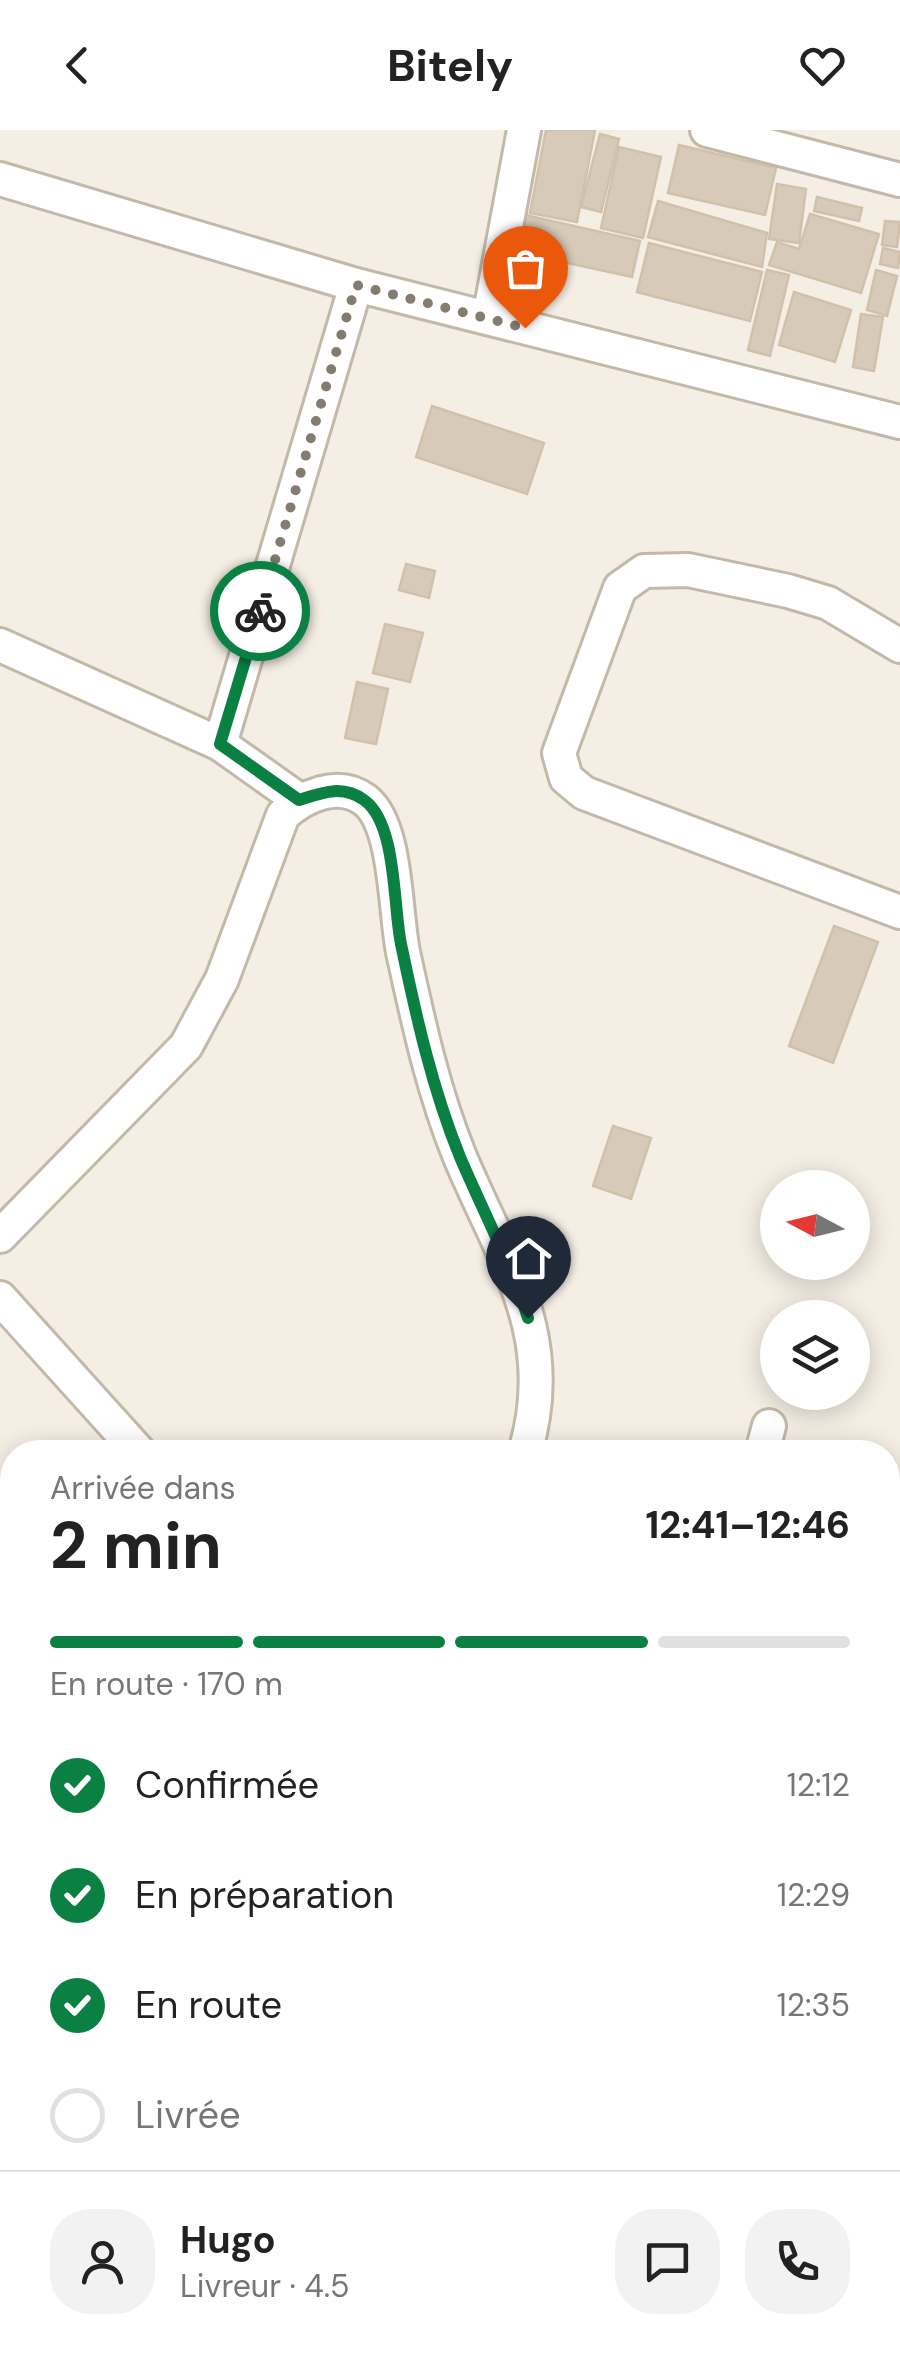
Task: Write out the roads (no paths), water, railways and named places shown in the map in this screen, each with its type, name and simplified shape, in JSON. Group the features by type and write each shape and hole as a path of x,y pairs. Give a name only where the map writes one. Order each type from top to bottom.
{"street":[{"path":"488,318 524,130"},
{"path":"707,130 900,180"},
{"path":"0,179 356,285 900,422"},
{"path":"220,744 356,285"},
{"path":"900,646 828,602 688,570 644,570 620,588 559,753 566,778 584,794 900,912"},
{"path":"0,645 164,715 220,744 299,800"},
{"path":"0,1236 186,1046 222,979 283,815 299,800 334,789 365,800 387,834 396,918 422,1040 460,1156 510,1262 537,1347 528,1440"},
{"path":"0,1298 128,1440"}]}
